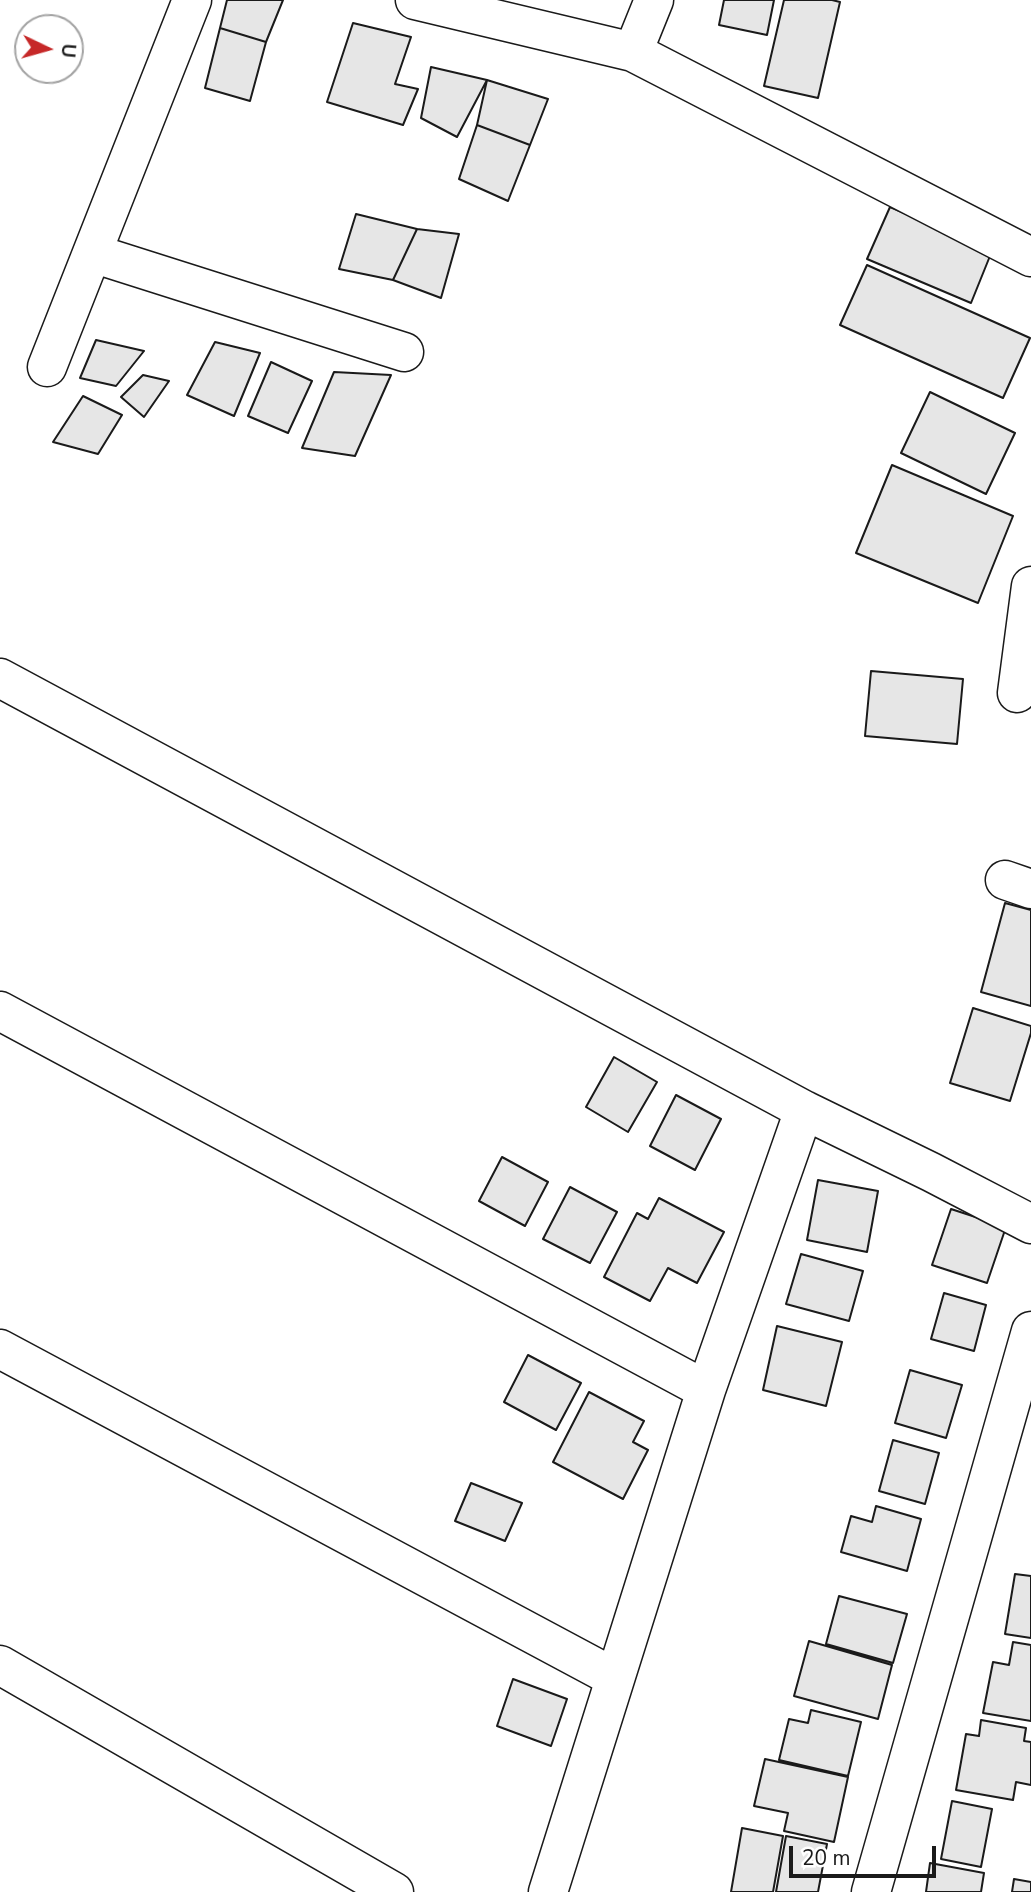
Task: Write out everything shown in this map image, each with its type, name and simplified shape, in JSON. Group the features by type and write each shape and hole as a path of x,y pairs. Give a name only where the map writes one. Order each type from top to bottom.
{"street":[{"path":"47,366 192,0"},
{"path":"415,0 633,52 1031,257"},
{"path":"633,52 654,0"},
{"path":"92,253 404,352"},
{"path":"1017,693 1031,586"},
{"path":"0,678 804,1110 1031,1224"},
{"path":"0,1011 706,1390"},
{"path":"548,1892 706,1390 804,1110"},
{"path":"871,1892 1031,1331"},
{"path":"0,1349 615,1678"},
{"path":"0,1665 394,1892"}],"building":[{"path":"227,0 283,0 266,42 220,28"},
{"path":"724,0 774,0 767,35 719,25"},
{"path":"784,0 840,2 818,98 764,86"},
{"path":"353,23 411,37 395,84 418,89 403,125 327,102"},
{"path":"220,28 266,42 250,101 205,88"},
{"path":"431,67 487,80 457,137 421,118"},
{"path":"487,80 548,99 530,145 477,125"},
{"path":"477,125 530,145 508,201 459,179"},
{"path":"890,207 992,251 971,303 867,259"},
{"path":"356,214 417,229 393,280 339,269"},
{"path":"417,229 459,234 441,298 393,280"},
{"path":"867,265 1030,338 1003,398 840,325"},
{"path":"96,340 144,351 116,386 80,378"},
{"path":"215,342 260,353 234,416 187,395"},
{"path":"271,362 312,381 288,433 248,416"},
{"path":"334,372 391,375 355,456 302,448"},
{"path":"143,375 169,381 144,417 121,397"},
{"path":"930,392 1015,433 986,494 901,453"},
{"path":"83,396 122,415 98,454 53,442"},
{"path":"892,465 1013,516 978,603 856,553"},
{"path":"871,671 963,679 957,744 865,736"},
{"path":"1005,903 1031,910 1031,1006 981,992"},
{"path":"973,1008 1031,1026 1010,1101 950,1083"},
{"path":"614,1057 657,1082 628,1132 586,1107"},
{"path":"676,1095 721,1119 695,1170 650,1146"},
{"path":"502,1157 548,1182 525,1226 479,1201"},
{"path":"818,1180 878,1191 867,1252 807,1240"},
{"path":"570,1187 617,1212 590,1263 543,1239"},
{"path":"659,1198 724,1232 697,1283 668,1268 650,1301 604,1277 637,1213 648,1219"},
{"path":"951,1209 1006,1227 987,1283 932,1265"},
{"path":"801,1254 863,1271 849,1321 786,1304"},
{"path":"944,1293 986,1305 974,1351 931,1339"},
{"path":"777,1326 842,1342 826,1406 763,1390"},
{"path":"528,1355 581,1383 556,1430 504,1402"},
{"path":"910,1370 962,1385 946,1438 895,1423"},
{"path":"589,1392 644,1421 633,1442 648,1450 623,1499 553,1462"},
{"path":"893,1440 939,1453 925,1504 879,1491"},
{"path":"471,1483 522,1503 505,1541 455,1521"},
{"path":"876,1506 921,1519 907,1571 841,1552 851,1516 872,1522"},
{"path":"1015,1574 1031,1576 1031,1638 1005,1634"},
{"path":"839,1596 907,1614 893,1663 826,1644"},
{"path":"809,1641 892,1665 878,1719 794,1696"},
{"path":"1013,1642 1031,1645 1031,1721 983,1713 993,1662 1009,1665"},
{"path":"513,1679 567,1699 551,1746 497,1726"},
{"path":"811,1710 861,1722 848,1776 779,1760 789,1719 808,1723"},
{"path":"981,1720 1026,1728 1024,1741 1031,1742 1031,1785 1016,1782 1013,1800 956,1790 966,1734 979,1736"},
{"path":"765,1759 848,1777 834,1842 784,1831 788,1813 754,1806"},
{"path":"952,1801 992,1809 981,1867 941,1859"},
{"path":"742,1828 783,1836 773,1892 731,1892"},
{"path":"786,1836 827,1844 818,1892 776,1892"},
{"path":"930,1863 984,1873 981,1892 926,1892"},
{"path":"1014,1879 1031,1882 1031,1892 1012,1892"}]}
